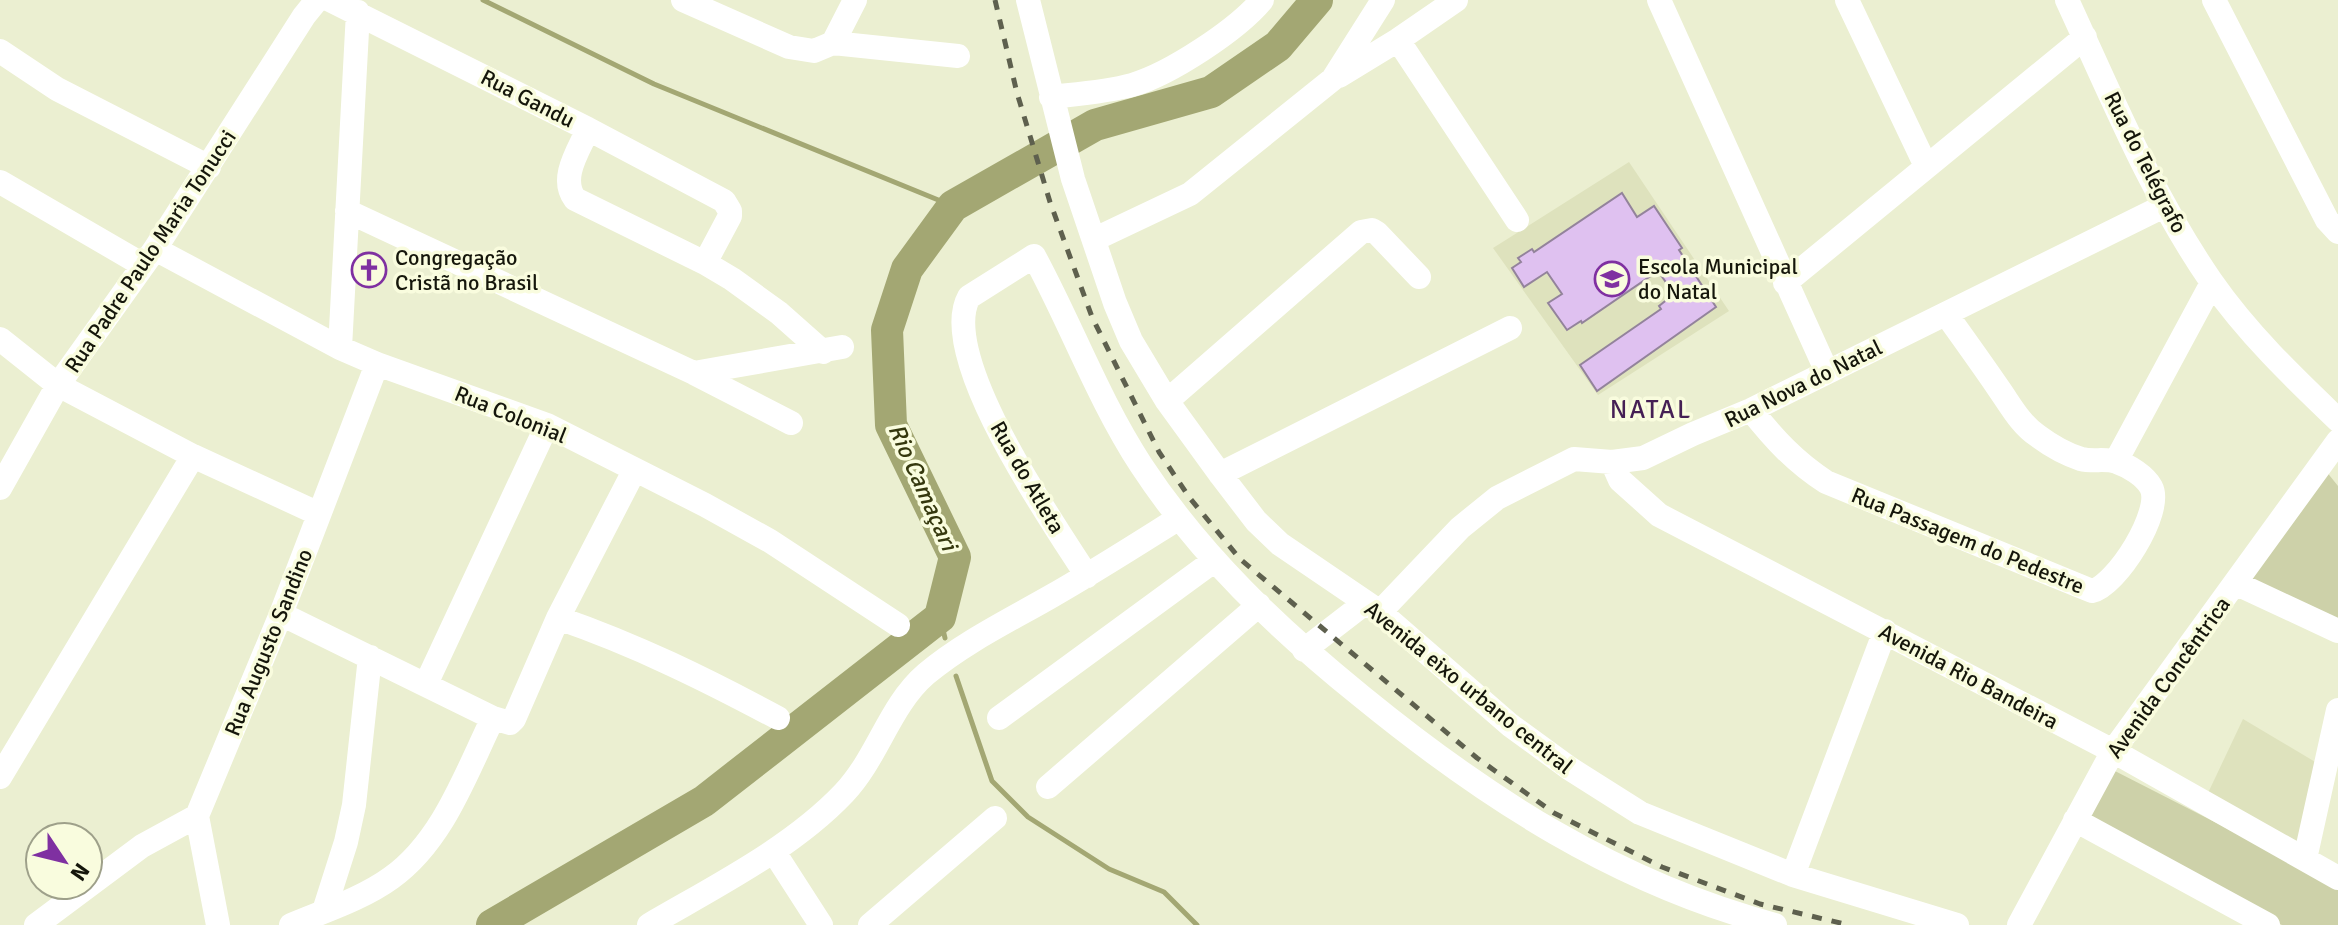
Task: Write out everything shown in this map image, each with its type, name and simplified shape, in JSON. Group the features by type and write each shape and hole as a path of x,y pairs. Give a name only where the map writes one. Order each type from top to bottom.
{"street":[{"name":"Rua Gandu","path":"330,0 724,201 730,216 705,263"},
{"path":"683,0 789,47 814,51 833,43 958,56"},
{"path":"833,43 855,0"},
{"path":"1028,0 1073,179 1115,303 1131,341 1167,401 1220,474 1510,328"},
{"path":"1053,106 1133,85 1211,43 1250,15 1262,0"},
{"path":"1333,79 1383,0"},
{"path":"1095,239 1190,194 1333,79 1456,0"},
{"path":"1659,0 1827,372"},
{"path":"1847,0 1926,166"},
{"name":"Rua do Telégrafo","path":"2067,0 2164,206 2212,283 2272,357 2338,420"},
{"path":"2214,0 2327,220 2338,232"},
{"name":"Rua Padre Paulo Maria Tonucci","path":"0,488 58,385 209,167 309,5"},
{"path":"340,348 358,12"},
{"path":"1785,283 2085,37"},
{"path":"1398,40 1517,220"},
{"path":"0,51 57,89 209,167"},
{"path":"588,129 570,171 569,192 575,199 705,263 832,349 694,373"},
{"name":"Rua Colonial","path":"0,182 340,348 547,425 770,541 898,625"},
{"name":"Rua Nova do Natal","path":"1304,650 1372,608 1497,498 1574,459 1612,462 1643,458 1751,410 2164,206"},
{"path":"347,211 694,373 791,423"},
{"path":"1167,401 1361,232 1372,230 1377,233 1419,277"},
{"name":"Rua do Atleta","path":"1087,576 1001,437 973,371 964,334 964,308 969,297 1034,256 1116,423 1179,518"},
{"path":"1946,314 2026,427 2060,450 2082,459 2116,461 2212,283"},
{"path":"0,339 58,385 193,456 319,514"},
{"name":"Rua Augusto Sandino","path":"197,816 281,614 377,364"},
{"name":"Rua Passagem do Pedestre","path":"1751,410 1777,444 1826,482 2092,591 2109,583 2124,563 2143,533 2153,508 2153,491 2144,477 2116,461"},
{"path":"426,684 547,425"},
{"name":"Avenida Concêntrica","path":"2019,925 2113,751 2338,441"},
{"path":"0,777 193,456"},
{"name":"Avenida Rio Bandeira","path":"1612,462 1620,480 1659,515 2113,751 2338,878"},
{"path":"281,614 499,720 514,719 558,618 634,471"},
{"name":"Avenida eixo urbano central","path":"1220,474 1256,521 1280,544 1372,608 1510,725 1617,800 1640,813 1793,875 1957,925"},
{"path":"649,925 774,852 843,794 867,765 901,701 926,675 975,641 1179,518 1215,560 1304,650 1420,744 1553,834 1610,864 1722,909 1775,925"},
{"path":"999,718 1215,560"},
{"path":"2235,583 2338,631"},
{"path":"1048,787 1259,605"},
{"path":"558,618 627,643 697,674 778,718"},
{"path":"1793,875 1885,631"},
{"path":"324,911 354,805 370,657"},
{"path":"2305,859 2338,710"},
{"path":"291,925 381,884 413,858 450,807 499,720"},
{"path":"36,925 133,852 197,816 217,925"},
{"path":"870,925 995,818"},
{"path":"2075,820 2268,925"},
{"path":"774,852 821,925"}],"shaded area":[{"name":"Escola Municipal do Natal","path":"1629,162 1729,311 1598,395 1493,248"},
{"path":"2326,471 2338,486 2338,623 2248,581"},
{"path":"2243,719 2317,763 2300,843 2208,793"},
{"path":"2113,770 2338,885 2338,925 2282,925 2086,818"}],"building":[{"path":"1622,193 1637,217 1654,206 1716,307 1597,391 1580,365 1661,309 1659,306 1674,294 1658,271 1567,330 1548,303 1562,294 1547,272 1524,287 1512,268 1521,262 1518,258 1532,249 1534,252"}],"waterway":[{"path":"483,0 654,84 953,206"},
{"name":"Rio Camaçari","path":"492,925 704,801 940,617 955,557 891,425 887,330 907,269 953,206 1095,125 1211,92 1278,46 1317,0"},
{"path":"940,617 945,638"},
{"path":"956,676 992,781 1028,817 1109,869 1164,892 1197,925"}],"railway":[{"path":"995,0 1017,93 1050,202 1092,317 1159,452 1189,497 1240,559 1477,758 1554,813 1662,867 1760,904 1849,925"}],"place":[{"name":"Congregação Cristã no Brasil","path":"369,270"},
{"name":"Escola Municipal do Natal","path":"1612,279"}],"district":[{"name":"NATAL","path":"1651,409"}]}
